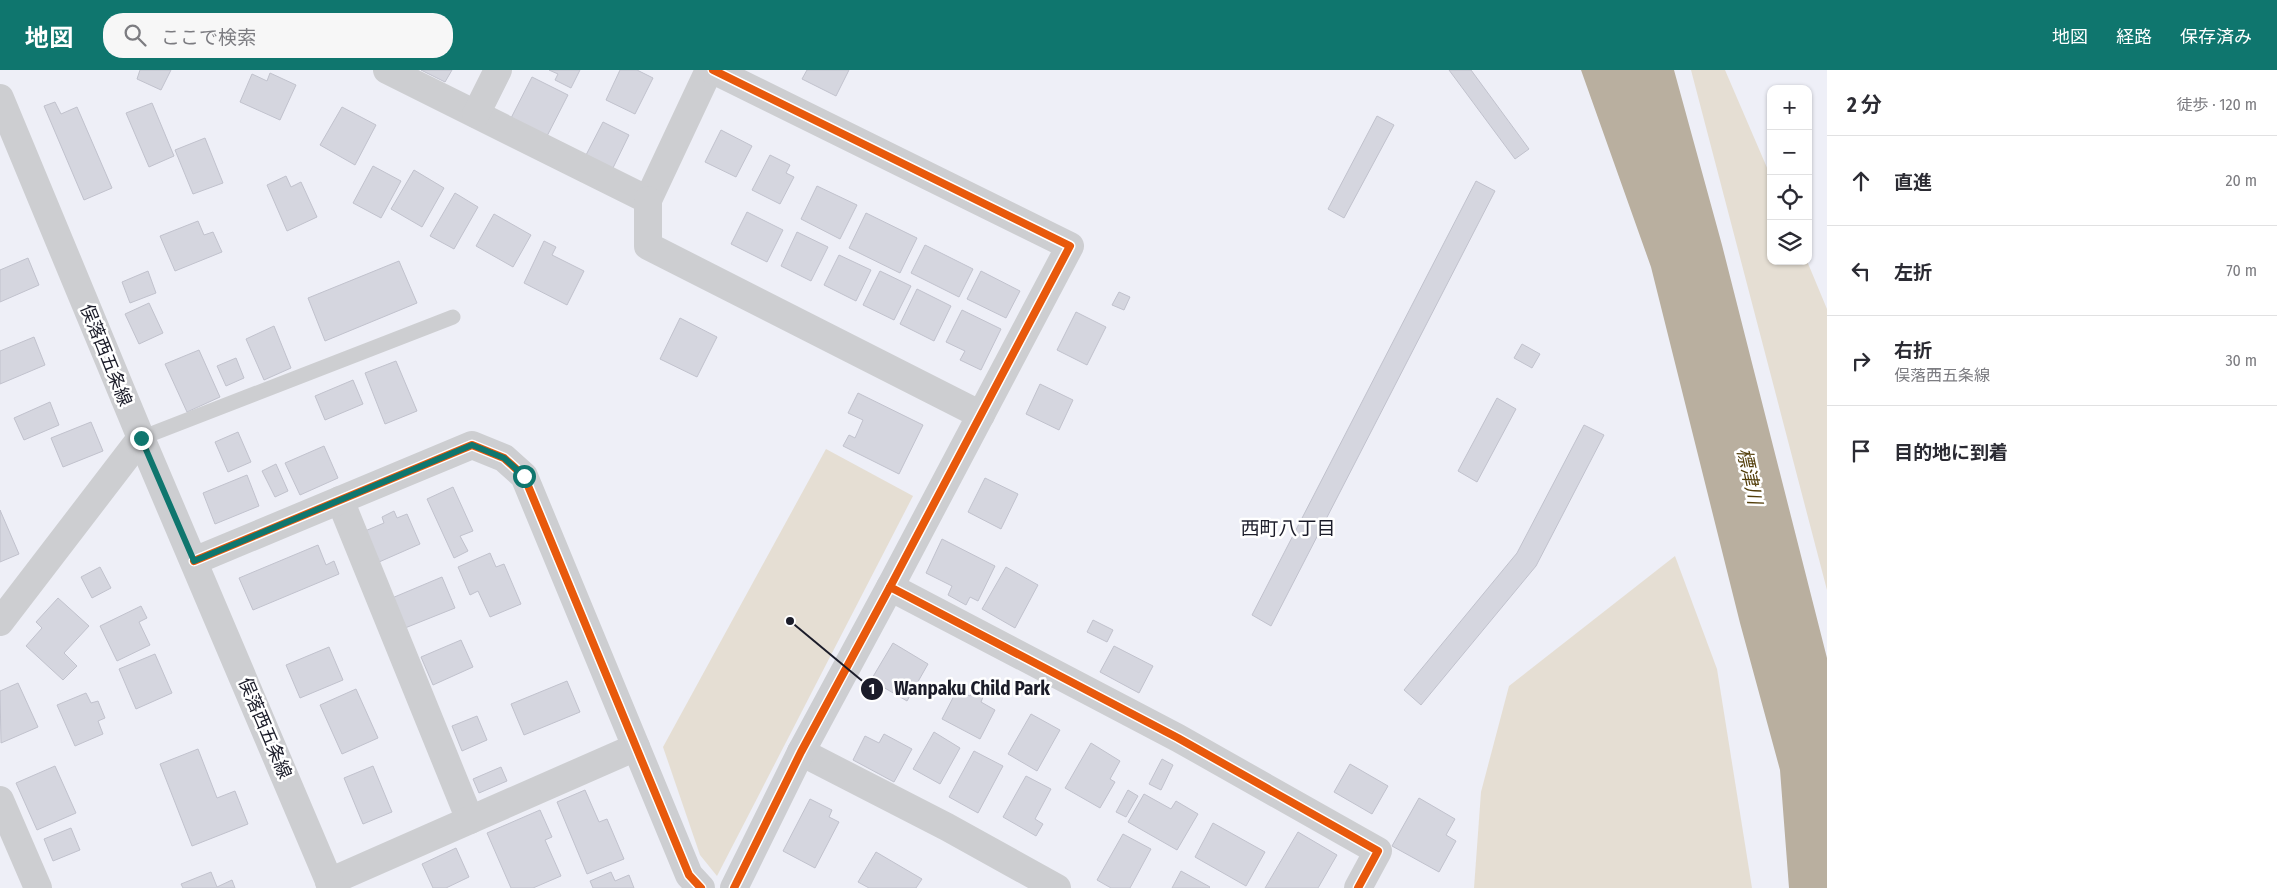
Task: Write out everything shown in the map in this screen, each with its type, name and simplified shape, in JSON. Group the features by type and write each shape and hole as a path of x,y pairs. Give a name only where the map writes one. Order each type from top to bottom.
{"street":[{"path":"387,70 648,200"},
{"path":"476,114 498,70"},
{"path":"709,70 648,200 648,246 981,414"},
{"path":"713,70 1070,246 801,752 734,888"},
{"name":"俣落西五条線","path":"0,98 141,438 331,885"},
{"path":"2,613 141,438"},
{"path":"194,561 472,445 504,458 524,476 689,875 701,888"},
{"path":"340,500 470,820"},
{"path":"890,587 1178,738 1378,850 1358,888"},
{"path":"331,885 470,820 636,747"},
{"path":"801,752 947,827 1057,888"},
{"path":"0,800 38,888"}],"lane":[{"path":"141,438 454,317"}],"shaded area":[{"path":"1691,70 1725,70 1767,168 1767,265 1809,265 1827,309 1827,590"},
{"path":"826,449 913,496 717,876 700,855 663,747"},
{"path":"1675,556 1717,669 1752,888 1474,888 1481,792 1509,686"}],"water":[{"name":"標津川","path":"1581,70 1674,70 1722,245 1827,658 1827,888 1789,888 1780,770 1740,623 1651,267"}],"building":[{"path":"140,70 171,70 161,90 137,79"},
{"path":"421,70 452,70 445,82"},
{"path":"549,70 580,70 571,88 555,80 558,74"},
{"path":"620,70 637,70 653,78 635,114 606,100"},
{"path":"807,70 849,70 836,96 802,79"},
{"path":"1449,70 1471,70 1529,149 1515,159"},
{"path":"270,73 296,85 280,120 240,102 252,74 267,81"},
{"path":"532,77 568,95 545,140 509,122"},
{"path":"55,102 61,114 77,107 112,188 84,200 44,106"},
{"path":"152,103 174,156 149,167 126,113"},
{"path":"342,107 376,125 355,165 320,145"},
{"path":"1377,116 1394,125 1344,218 1328,209"},
{"path":"603,122 629,135 612,170 585,157"},
{"path":"721,130 752,146 736,177 705,162"},
{"path":"205,138 223,183 193,194 175,150"},
{"path":"770,155 790,165 786,173 794,177 780,204 752,190"},
{"path":"373,166 401,181 381,218 353,203"},
{"path":"414,170 444,188 422,227 391,209"},
{"path":"286,176 291,187 301,182 317,217 287,231 267,185"},
{"path":"1476,181 1495,191 1271,626 1252,615"},
{"path":"817,186 857,205 840,239 801,219"},
{"path":"455,193 478,207 454,249 430,236"},
{"path":"747,212 783,230 767,262 731,244"},
{"path":"866,213 917,238 900,273 849,248"},
{"path":"494,214 531,235 513,267 476,246"},
{"path":"198,221 204,235 213,232 222,252 175,271 160,236"},
{"path":"797,232 828,247 811,281 781,266"},
{"path":"544,241 556,247 552,255 584,271 567,305 524,283"},
{"path":"925,245 973,269 959,297 911,273"},
{"path":"839,255 871,270 856,301 824,285"},
{"path":"28,258 39,285 0,302 0,270"},
{"path":"399,261 417,303 325,341 308,298"},
{"path":"148,271 156,293 130,303 122,282"},
{"path":"880,271 911,286 894,320 863,305"},
{"path":"981,271 1020,291 1006,318 967,299"},
{"path":"917,289 951,306 934,341 900,324"},
{"path":"1119,292 1130,297 1124,310 1112,305"},
{"path":"149,303 163,333 139,344 125,314"},
{"path":"962,310 1001,329 981,370 960,360 965,351 946,342"},
{"path":"1076,312 1106,327 1087,365 1057,350"},
{"path":"680,318 717,337 697,377 660,359"},
{"path":"274,326 291,368 264,380 246,339"},
{"path":"34,337 45,365 0,384 0,351"},
{"path":"1522,344 1540,354 1532,368 1514,358"},
{"path":"199,350 220,397 187,412 165,364"},
{"path":"236,358 244,378 226,386 217,366"},
{"path":"396,361 417,411 385,424 365,373"},
{"path":"353,380 363,404 325,420 315,396"},
{"path":"1040,384 1073,400 1059,430 1026,414"},
{"path":"858,393 923,425 899,474 843,446 849,435 855,438 863,420 848,413"},
{"path":"1497,398 1516,409 1477,482 1458,471"},
{"path":"50,402 59,425 24,440 14,418"},
{"path":"91,422 103,451 63,467 51,438"},
{"path":"1584,425 1604,435 1536,566 1421,705 1404,690 1517,553"},
{"path":"238,432 251,462 228,472 215,442"},
{"path":"324,446 338,478 300,495 285,463"},
{"path":"276,464 288,491 275,497 262,471"},
{"path":"247,475 259,506 215,524 203,493"},
{"path":"985,478 1018,494 1001,529 968,512"},
{"path":"453,487 473,531 460,536 468,551 454,558 427,499"},
{"path":"0,510 19,554 0,562"},
{"path":"394,511 397,518 407,514 420,544 379,562 365,531 384,523 382,517"},
{"path":"942,539 995,566 978,601 970,597 966,605 948,595 952,586 926,573"},
{"path":"318,545 326,565 334,561 339,574 253,610 239,578"},
{"path":"490,553 496,567 504,564 521,604 490,617 478,591 470,595 458,567"},
{"path":"100,567 111,588 92,598 81,577"},
{"path":"1006,567 1038,585 1015,628 982,609"},
{"path":"442,577 455,608 405,628 392,598"},
{"path":"58,598 89,626 64,653 77,666 63,680 26,646 42,628 36,622"},
{"path":"141,606 147,618 139,622 150,645 117,661 100,626"},
{"path":"1093,620 1113,630 1107,642 1087,632"},
{"path":"461,640 473,667 433,685 421,657"},
{"path":"893,643 928,664 907,701 871,680"},
{"path":"1114,646 1153,666 1139,693 1100,672"},
{"path":"329,647 343,680 300,698 286,665"},
{"path":"155,654 172,693 136,709 119,669"},
{"path":"567,681 580,712 524,735 511,704"},
{"path":"18,683 38,727 1,743 0,691"},
{"path":"356,689 378,738 342,754 320,705"},
{"path":"957,690 970,696 972,691 983,697 981,702 995,710 980,739 942,719"},
{"path":"86,693 91,703 98,701 105,718 98,721 103,734 75,746 57,705"},
{"path":"1031,714 1060,730 1037,771 1008,754"},
{"path":"477,716 487,740 462,751 452,726"},
{"path":"934,732 960,748 940,784 913,769"},
{"path":"884,734 912,749 894,782 853,760 865,736 879,743"},
{"path":"1091,743 1120,761 1110,779 1115,782 1100,808 1065,788"},
{"path":"198,749 217,798 235,791 248,824 192,846 160,764"},
{"path":"974,751 1003,766 978,813 949,797"},
{"path":"1162,759 1173,765 1161,790 1149,784"},
{"path":"1350,764 1388,786 1372,814 1334,792"},
{"path":"55,766 76,813 37,830 16,783"},
{"path":"373,766 392,812 363,824 344,778"},
{"path":"501,767 507,781 479,793 473,779"},
{"path":"1026,776 1051,789 1035,819 1043,824 1036,836 1003,817"},
{"path":"585,790 599,822 607,819 624,859 587,874 557,802"},
{"path":"1128,790 1138,796 1126,817 1116,812"},
{"path":"1144,794 1171,809 1176,801 1198,814 1177,850 1128,822"},
{"path":"1419,798 1455,819 1446,835 1456,841 1439,872 1392,846"},
{"path":"810,799 832,810 829,817 839,822 815,868 783,851"},
{"path":"540,810 552,837 545,840 561,876 533,888 511,888 487,833"},
{"path":"1213,823 1265,852 1246,886 1195,857"},
{"path":"71,828 80,850 53,861 44,839"},
{"path":"1298,832 1337,855 1318,888 1265,888"},
{"path":"1123,834 1151,849 1130,888 1111,888 1097,880"},
{"path":"456,848 469,877 446,888 433,888 422,864"},
{"path":"876,852 922,879 916,888 869,888 858,882"},
{"path":"1181,871 1210,887 1172,888"},
{"path":"211,872 217,887 232,880 235,888 183,888 181,884"},
{"path":"611,872 615,881 629,875 634,888 593,888 590,881"}],"cycle path":[{"path":"713,70 1070,246 890,587"},
{"path":"194,561 472,445 504,458 524,476 689,875 701,888"},
{"path":"734,888 801,752 890,587 1178,738 1378,851 1358,888"}],"place":[{"name":"Wanpaku Child Park","path":"790,621"}],"district":[{"name":"西町八丁目","path":"1288,528"}],"route":[{"path":"141,438 194,561 472,445 504,458 524,476"}]}
